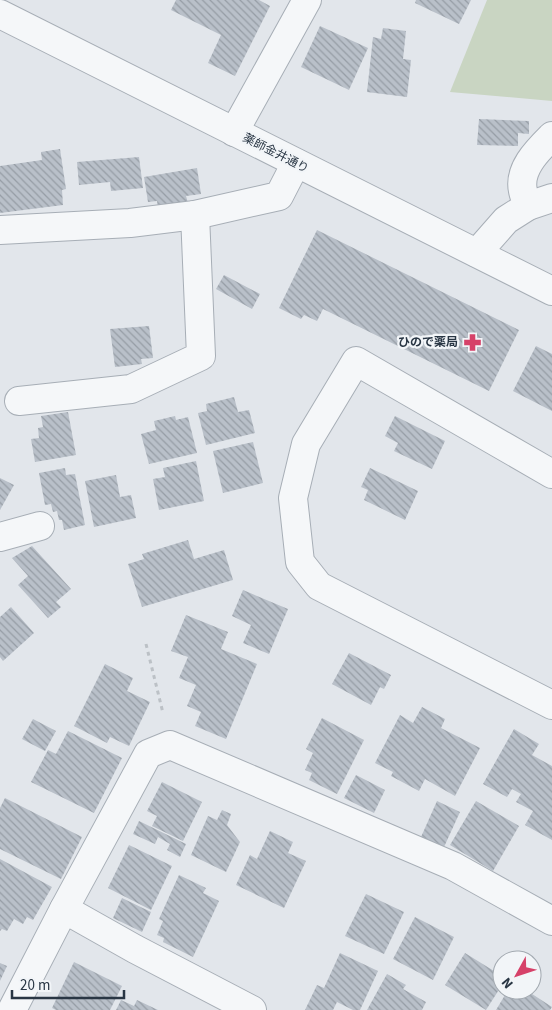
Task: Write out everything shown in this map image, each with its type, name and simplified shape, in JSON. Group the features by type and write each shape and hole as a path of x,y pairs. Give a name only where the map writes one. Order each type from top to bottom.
{"street":[{"path":"234,132 308,0"},
{"name":"薬師金井通り","path":"0,14 552,291"},
{"path":"477,253 506,220 540,202 522,189 524,174 535,153 552,136"},
{"path":"0,230 130,223 195,215 279,196 296,163"},
{"path":"20,401 131,389 201,356 195,215"},
{"path":"552,474 356,361 306,444 293,498 300,562 319,586 552,705"},
{"path":"0,537 40,526"},
{"path":"12,1010 148,754 170,745 452,866 552,922"},
{"path":"64,909 135,949 252,1010"}],"path":[{"path":"146,644 170,745"}],"green space":[{"path":"487,0 552,0 552,101 450,92"}],"building":[{"path":"176,0 259,0 270,6 235,76 208,63 221,35 171,10"},
{"path":"416,0 471,0 459,24 415,3"},
{"path":"320,26 368,48 349,90 301,67"},
{"path":"383,28 406,31 403,59 411,60 407,97 367,92 373,37 381,39"},
{"path":"479,119 529,121 529,134 518,133 518,146 477,145"},
{"path":"60,149 66,189 62,190 63,205 0,213 0,166 42,160 41,152"},
{"path":"139,157 143,188 111,191 110,182 79,185 77,162"},
{"path":"197,168 201,194 186,196 188,203 158,208 157,201 148,202 144,177"},
{"path":"317,230 519,330 489,391 323,309 317,321 304,315 301,319 279,308"},
{"path":"224,275 260,294 252,309 216,289"},
{"path":"149,326 153,358 141,359 142,364 115,367 110,329"},
{"path":"536,346 552,354 552,411 513,391"},
{"path":"234,397 238,412 249,410 255,433 206,445 198,413 207,411 206,404"},
{"path":"68,412 76,455 35,462 31,439 39,438 38,428 43,427 41,416"},
{"path":"175,416 176,420 188,417 197,453 149,464 141,434 156,430 154,421"},
{"path":"395,416 445,441 432,469 394,451 398,443 385,436"},
{"path":"253,442 263,483 223,493 213,451"},
{"path":"196,461 204,501 159,510 153,479 165,477 163,468"},
{"path":"65,468 66,475 75,474 85,525 64,530 62,520 59,520 57,511 53,512 51,504 45,505 39,473"},
{"path":"370,468 418,491 405,520 364,500 368,490 361,487"},
{"path":"116,475 120,497 131,495 136,518 94,527 85,481"},
{"path":"0,478 14,485 0,510"},
{"path":"188,540 194,559 224,550 233,580 142,607 128,564 144,559 142,554"},
{"path":"32,546 71,589 56,602 61,607 48,618 18,585 28,576 12,558"},
{"path":"243,590 288,609 269,654 243,643 251,625 232,616"},
{"path":"11,607 34,633 3,661 0,657 0,617"},
{"path":"186,615 228,632 221,649 257,664 226,739 195,726 201,712 187,706 196,685 179,678 188,657 171,651"},
{"path":"349,653 391,675 384,689 380,687 371,705 332,684"},
{"path":"105,664 133,678 127,691 150,702 129,746 110,737 107,743 74,726"},
{"path":"422,707 445,719 441,728 480,748 455,796 425,779 419,791 391,776 393,772 375,763 400,715 413,723"},
{"path":"322,718 364,740 337,794 309,780 312,773 305,770 313,753 306,749"},
{"path":"33,719 56,731 45,751 22,739"},
{"path":"514,729 539,744 532,755 552,766 552,840 525,825 533,811 516,802 521,794 512,789 507,797 483,784"},
{"path":"68,731 122,758 94,813 31,782 48,750 56,754"},
{"path":"356,775 385,790 374,813 344,798"},
{"path":"162,782 202,802 183,841 152,826 157,816 147,811"},
{"path":"5,798 82,837 61,879 0,849 0,808"},
{"path":"437,801 460,812 444,847 421,837"},
{"path":"476,801 519,826 493,871 450,845"},
{"path":"222,810 231,814 227,825 240,842 226,872 191,855 208,816 217,820"},
{"path":"139,821 186,844 180,857 167,850 170,844 158,837 155,844 133,834"},
{"path":"270,831 293,842 288,853 306,861 284,908 236,885 250,855 257,859"},
{"path":"129,845 172,866 151,910 108,888"},
{"path":"0,859 52,887 33,920 27,917 23,924 14,919 7,931 2,929 0,931"},
{"path":"179,875 206,888 203,893 219,901 193,957 163,942 164,938 157,935 163,921 159,919"},
{"path":"366,894 404,912 384,954 345,936"},
{"path":"122,898 151,912 142,932 113,918"},
{"path":"415,917 454,937 433,980 393,959"},
{"path":"340,953 378,971 360,1010 353,1010 337,1002 333,1010 305,1010 317,985 324,988"},
{"path":"465,953 492,970 492,1000 486,1010 445,985"},
{"path":"74,962 122,986 110,1010 56,1010 52,1008"},
{"path":"0,963 7,966 0,981"},
{"path":"387,974 406,985 403,989 426,1002 422,1010 367,1010"},
{"path":"121,1000 134,1006 137,1000 158,1010 116,1010"},
{"path":"502,1000 541,1000 552,1007 550,1010 496,1010"}],"place":[{"name":"ひので薬局","path":"472,342"}]}
